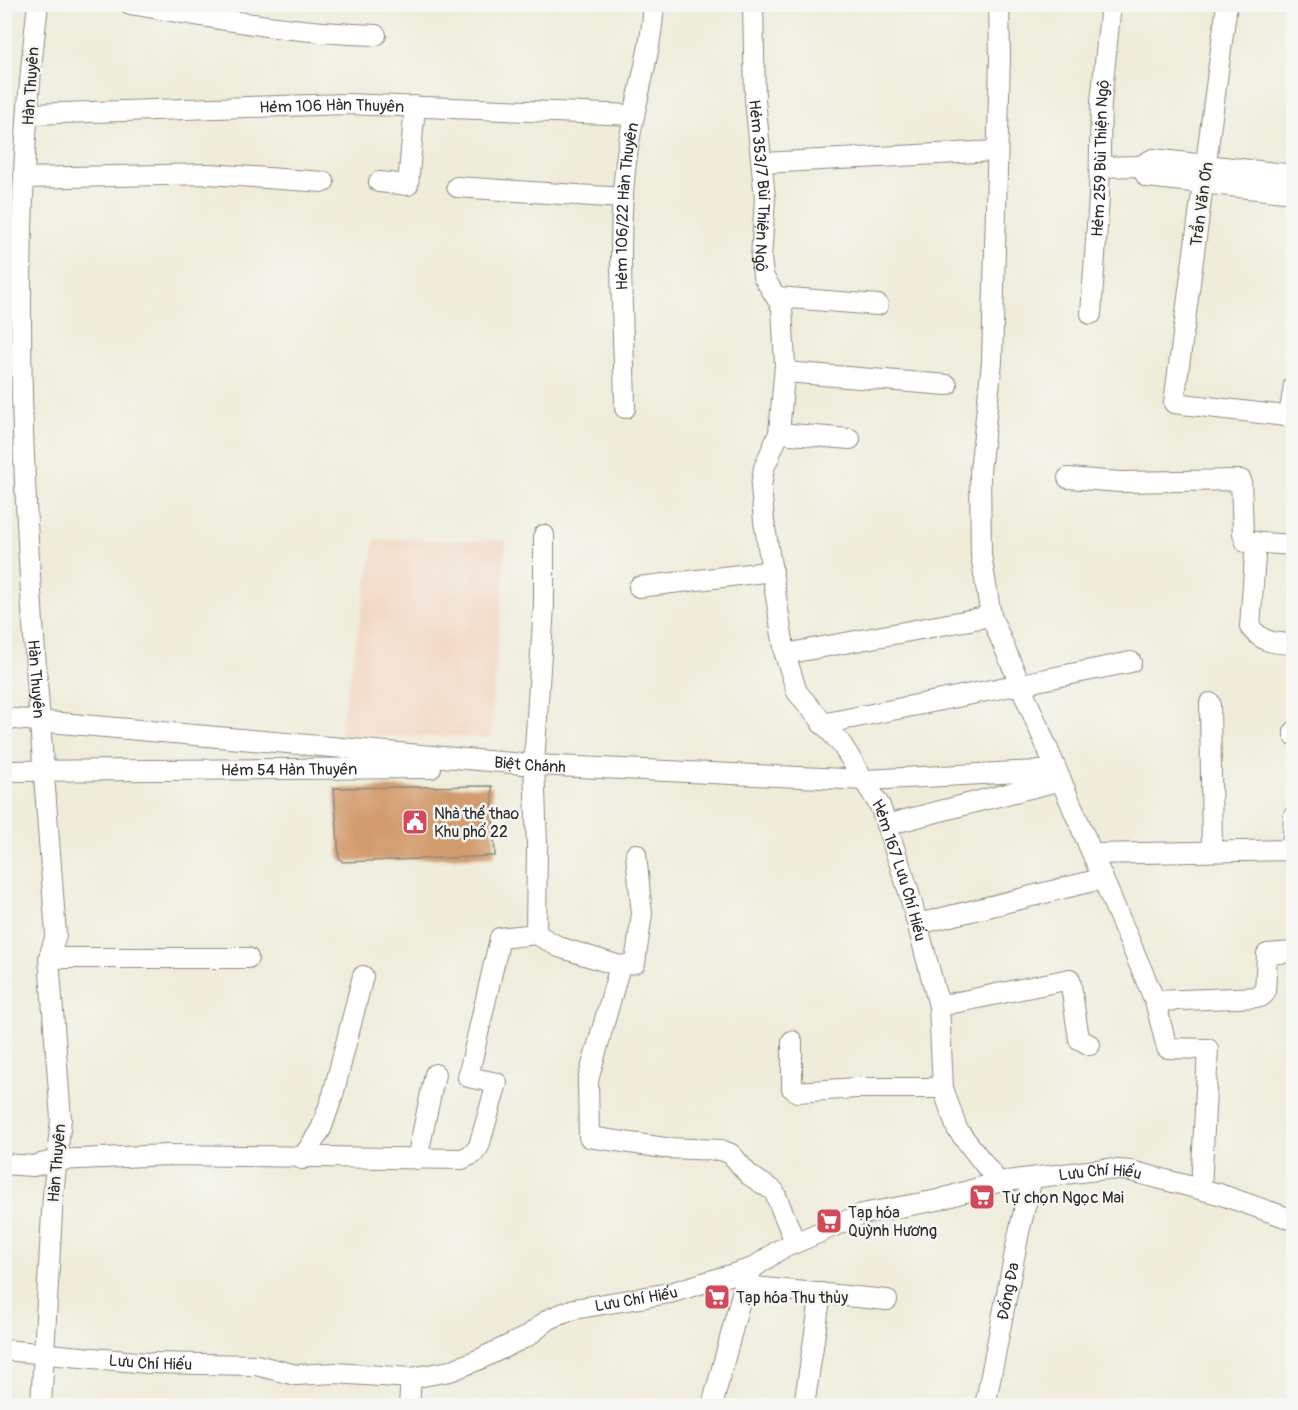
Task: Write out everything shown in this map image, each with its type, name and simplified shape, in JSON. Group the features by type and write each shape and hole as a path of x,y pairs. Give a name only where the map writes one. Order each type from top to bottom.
{"street":[{"name":"Hàn Thuyên","path":"38,4 31,57 29,114 12,338 56,935 49,958 61,1119 41,1406"},
{"path":"130,4 258,27 317,33 376,35"},
{"name":"Hẻm 106/22 Hàn Thuyên","path":"625,408 620,249 623,198 634,115 649,47 654,4"},
{"name":"Hẻm 353/7 Bùi Thiện Ngộ","path":"753,4 755,100 765,198 761,258 763,276 777,297 783,318 785,372 778,434 764,468 761,487 773,571"},
{"path":"999,4 1000,57 992,362 980,487 981,555 991,616 1094,854 1101,879 1155,1001 1167,1048 1208,1049 1201,1189"},
{"name":"Hẻm 259 Bùi Thiện Ngộ","path":"1091,314 1100,167 1101,102 1111,4"},
{"name":"Trần Văn Ơn","path":"1227,4 1174,403 1291,417"},
{"name":"Hẻm 106 Hàn Thuyên","path":"29,114 279,105 415,106 634,115"},
{"path":"379,182 408,185 415,106"},
{"path":"762,163 996,151"},
{"path":"1100,167 1140,166 1153,159 1205,174 1293,193"},
{"path":"24,178 208,174 324,182"},
{"path":"1205,174 1293,175"},
{"path":"457,187 623,198"},
{"path":"777,297 878,305"},
{"path":"785,372 947,385"},
{"path":"1291,417 1293,385"},
{"path":"778,434 850,439"},
{"path":"1068,478 1120,482 1241,480 1246,542 1293,545"},
{"path":"536,934 537,844 534,765 544,605 544,535"},
{"path":"1256,542 1250,627 1268,643 1293,644"},
{"path":"639,586 773,571"},
{"name":"Hẻm 167 Lưu Chí Hiếu","path":"773,571 785,654 797,692 842,745 866,780 886,825 918,924 939,1006 943,1088 957,1129 998,1182"},
{"path":"785,654 991,616"},
{"path":"822,724 1131,662"},
{"path":"1210,703 1212,850"},
{"name":"Biệt Chánh","path":"4,718 534,765 866,780 1059,775"},
{"name":"Hẻm 54 Hàn Thuyên","path":"4,771 534,765"},
{"path":"886,825 1059,775"},
{"path":"1094,854 1293,850 1293,816"},
{"path":"4,1164 33,1166 57,1160 167,1155 302,1159 417,1159 462,1158 473,1154 479,1146 497,1083 468,1077 500,938 536,934 559,947 620,966 635,963 642,914 636,854"},
{"path":"918,924 1101,879"},
{"path":"1155,1001 1261,997 1265,993 1267,954 1293,952"},
{"path":"49,958 248,958"},
{"path":"620,966 588,1080 589,1137 665,1148 721,1150 731,1154 749,1175 774,1191 795,1242"},
{"path":"302,1159 321,1129 333,1095 363,976"},
{"path":"939,1006 1070,980 1079,1039 1090,1045"},
{"path":"792,1041 792,1088 797,1092 865,1088 943,1088"},
{"path":"417,1159 435,1074"},
{"name":"Lưu Chí Hiếu","path":"4,1350 148,1363 256,1365 296,1376 335,1373 411,1378 450,1371 480,1359 528,1336 549,1319 574,1310 670,1293 753,1268 795,1242 862,1214 938,1200 998,1182 1119,1170 1201,1189 1293,1220"},
{"name":"Đống Đa","path":"985,1406 1019,1232 1032,1178"},
{"path":"712,1406 744,1286 753,1268"},
{"path":"744,1286 887,1300"},
{"path":"804,1406 821,1293"},
{"path":"409,1406 411,1378"}],"shaded area":[{"path":"375,539 506,541 490,738 339,735"}],"building":[{"name":"Nhà thể thao Khu phố 22","path":"492,786 495,856 343,862 339,858 334,788"}],"place":[{"name":"Nhà thể thao Khu phố 22","path":"415,822"},
{"name":"Tự chọn Ngọc Mai","path":"982,1197"},
{"name":"Tạp hóa Quỳnh Hương","path":"829,1221"},
{"name":"Tạp hóa Thu thủy","path":"717,1297"}]}
